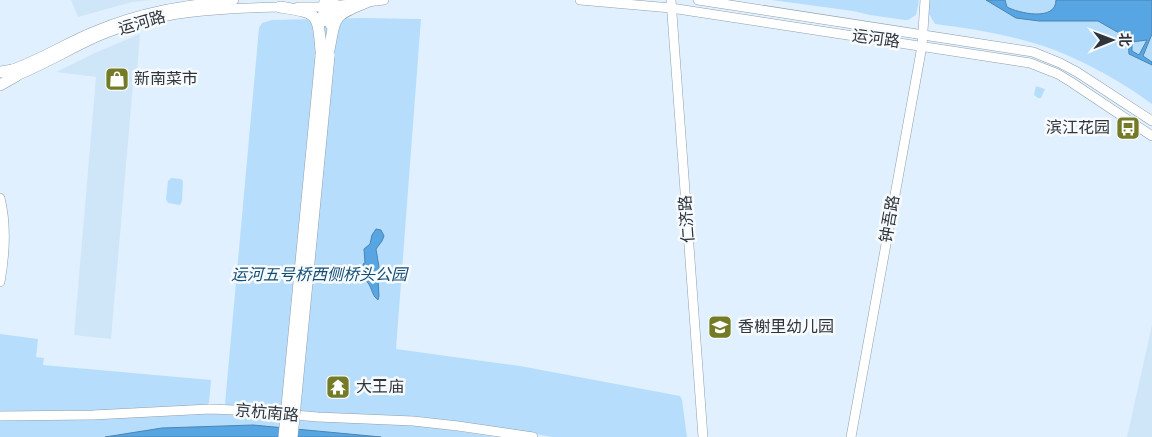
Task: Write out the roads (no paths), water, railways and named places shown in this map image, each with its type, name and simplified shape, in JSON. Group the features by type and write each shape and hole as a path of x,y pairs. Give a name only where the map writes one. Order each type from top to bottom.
{"main road":[{"path":"284,437 325,53 334,22 338,16 369,1"},
{"path":"292,437 328,3"},
{"path":"280,7 307,11 314,15 318,22 325,53"},
{"path":"0,73 14,73"},
{"path":"0,84 14,73"}],"street":[{"name":"运河路","path":"14,73 94,31 146,13 234,0"},
{"name":"运河路","path":"14,73 97,37 154,18 200,11 384,0"},
{"name":"运河路","path":"580,0 671,4 1035,66 1058,74 1152,136"},
{"name":"运河路","path":"698,0 1033,52 1077,72 1152,121"},
{"name":"钟吾路","path":"851,437 922,46 925,0"},
{"name":"仁济路","path":"671,4 703,437"},
{"path":"0,198 5,240 0,282"},
{"name":"京杭南路","path":"0,416 93,415 210,409 318,417 413,421 533,437"}],"water":[{"path":"986,0 1005,0 1007,7 1019,12 1036,14 1050,11 1054,7 1056,0 1152,0 1152,34 1143,56 1152,62 1152,65 1129,54 1128,38 1098,21 1039,21 1016,18","holes":["1147,40 1139,55 1132,51 1132,42"]},
{"path":"376,229 381,230 384,236 376,249 379,267 378,300 366,281 363,264 365,263 364,249 370,244"},
{"path":"253,425 381,437 105,437 162,428"}],"place":[{"name":"新南菜市","path":"117,79"},
{"name":"滨江花园","path":"1128,128"},
{"name":"香榭里幼儿园","path":"720,327"},
{"name":"大王庙","path":"338,387"}],"park label":[{"name":"运河五号桥西侧桥头公园","path":"319,275"}]}
